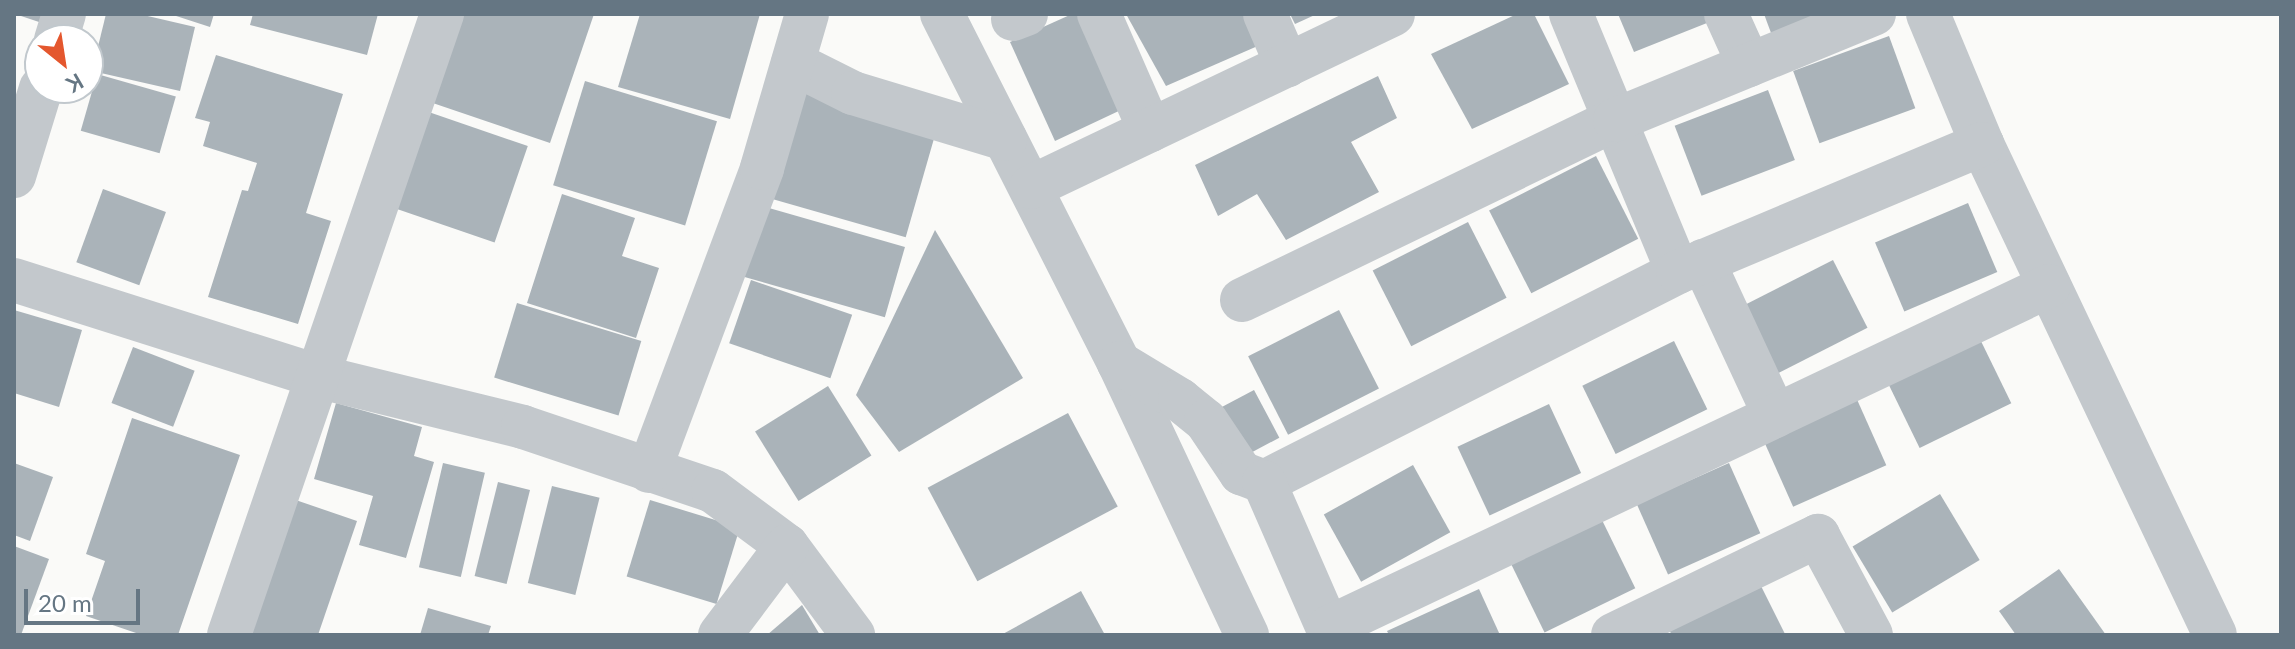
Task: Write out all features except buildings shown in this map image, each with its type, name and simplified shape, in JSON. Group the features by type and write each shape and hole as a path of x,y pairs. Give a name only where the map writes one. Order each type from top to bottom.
{"street":[{"path":"229,635 442,14"},
{"path":"649,471 762,168 807,14"},
{"path":"942,14 1119,363 1247,635"},
{"path":"1099,14 1150,130"},
{"path":"1265,14 1287,65"},
{"path":"1031,187 1393,14"},
{"path":"1571,14 1615,120 1691,267 1775,416"},
{"path":"1726,14 1749,65"},
{"path":"1242,300 1615,120 1874,14"},
{"path":"1928,14 1982,144 2215,635"},
{"path":"793,63 853,93 1005,139"},
{"path":"14,176 36,104"},
{"path":"1264,482 1691,267 1982,144"},
{"path":"14,280 320,377 523,427 713,491 787,546 853,635"},
{"path":"1119,363 1180,400 1206,421 1241,473 1264,482 1330,632 2049,286"},
{"path":"1613,635 1818,536 1871,635"},
{"path":"720,635 787,546"}]}
